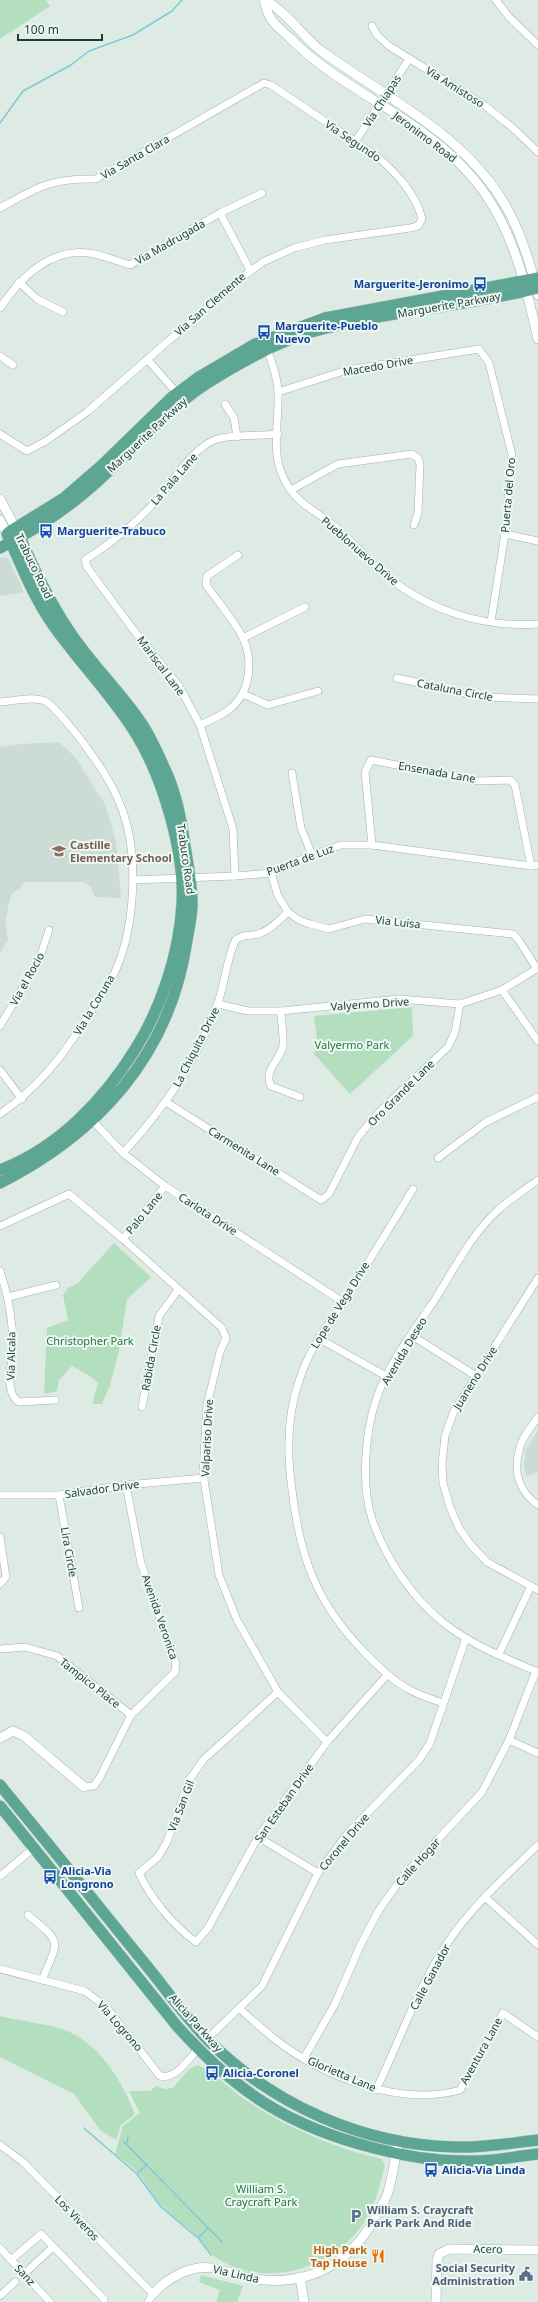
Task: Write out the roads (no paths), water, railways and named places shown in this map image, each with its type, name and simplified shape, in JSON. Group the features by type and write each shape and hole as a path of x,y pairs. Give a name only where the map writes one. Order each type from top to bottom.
{"main road":[{"name":"Jeronimo Road","path":"265,0 278,8 304,37 320,50 444,134 474,163 488,180 508,210 518,230 534,286 538,339"},
{"name":"Jeronimo Road","path":"265,0 270,18 299,47 350,86 436,142 461,164 476,181 503,223 534,286"},
{"name":"Marguerite Parkway","path":"0,548 11,536 74,502 180,397 232,368 266,345 325,318 534,286"},
{"path":"0,499 11,536"},
{"path":"0,520 11,536"},
{"name":"Trabuco Road","path":"0,1183 44,1159 89,1117 146,1033 172,962 178,939 186,877 159,779 137,734 67,637 39,603 11,536"},
{"name":"Trabuco Road","path":"0,1170 44,1146 89,1117"},
{"path":"0,1738 13,1731 24,1736 84,1787"},
{"name":"Alicia Parkway","path":"0,1785 207,2040 235,2065 290,2103 320,2118 398,2142 455,2147 538,2140"},
{"name":"Alicia Parkway","path":"0,1806 198,2049 226,2075 283,2115 314,2130 396,2154 422,2159 476,2161 538,2154"},
{"path":"198,2049 207,2040"},
{"name":"Via Linda","path":"150,2298 168,2280 195,2268 216,2268 249,2278 266,2281 314,2275 328,2268 351,2252 370,2228 388,2193 398,2142"},
{"name":"Acero","path":"436,2302 437,2262 439,2254 449,2249 538,2250"},
{"path":"300,2277 304,2302"}],"street":[{"path":"496,0 509,17 538,45"},
{"name":"Via Amistoso","path":"372,26 383,41 409,59 484,105 514,129 538,152"},
{"name":"Via Chiapas","path":"355,142 409,59"},
{"name":"Via Segundo","path":"264,83 271,85 355,142 393,170 416,202 422,219"},
{"name":"Via Santa Clara","path":"0,208 41,186 56,181 68,178 96,179 264,83"},
{"name":"Via Madrugada","path":"0,308 18,282 40,265 52,259 77,253 103,256 130,265 220,213 262,193"},
{"path":"220,213 250,270"},
{"name":"Via San Clemente","path":"0,434 27,451 46,441 87,412 250,270 276,255 294,248 325,240 410,228 418,226 422,219"},
{"path":"18,282 37,299 63,312"},
{"name":"Pueblonuevo Drive","path":"266,345 278,392 277,453 281,472 291,490 306,507 332,524 388,577 427,604 455,614 491,621 523,625 538,624"},
{"name":"Macedo Drive","path":"278,392 347,370 480,349"},
{"name":"Puerta del Oro","path":"480,349 489,363 512,455 504,534 491,621"},
{"path":"0,356 13,365"},
{"path":"147,359 180,397"},
{"path":"226,404 234,418 237,437"},
{"name":"La Pala Lane","path":"85,560 128,529 154,503 195,454 207,444 218,439 278,434"},
{"path":"291,490 338,464 412,454 418,458 420,464 418,513 414,525"},
{"path":"504,534 538,541"},
{"path":"200,725 233,707 243,694 249,679 250,664 243,638 206,585 206,576 238,555"},
{"name":"Mariscal Lane","path":"85,560 87,567 132,628 179,686 200,725 233,829 236,876"},
{"path":"243,638 305,607"},
{"name":"Cataluna Circle","path":"397,678 482,697 538,699"},
{"path":"243,694 268,705 318,691"},
{"name":"Via la Coruna","path":"0,702 35,700 46,702 82,741 109,779 122,810 130,839 132,880 130,921 122,954 111,980 65,1051 46,1076 22,1099 0,1114"},
{"name":"Ensenada Lane","path":"372,845 365,772 371,760 479,781 510,780 515,785 535,866"},
{"path":"292,773 301,828 312,855"},
{"name":"Puerta de Luz","path":"132,880 236,876 271,873 312,855 341,846 372,845 535,866"},
{"name":"Via Luisa","path":"271,873 278,896 288,912 299,920 329,929 365,919 512,934 518,939 538,968"},
{"name":"La Chiquita Drive","path":"123,1153 155,1118 188,1067 218,1004 235,941 240,937 255,935 266,931 288,912"},
{"name":"Via el Rocio","path":"0,1026 39,960 49,930"},
{"name":"Valyermo Drive","path":"218,1004 248,1011 281,1011 399,999 460,1004 502,990 538,968"},
{"path":"502,990 538,1041"},
{"name":"Oro Grande Lane","path":"321,1200 330,1194 358,1137 378,1112 448,1047 455,1032 460,1004"},
{"path":"281,1011 283,1046 277,1060 270,1070 268,1080 271,1086 300,1097"},
{"path":"0,1070 22,1099"},
{"path":"438,1158 486,1122 538,1097"},
{"name":"Carmenita Lane","path":"166,1102 321,1200"},
{"name":"Carlota Drive","path":"89,1117 123,1153 165,1186 343,1302"},
{"name":"Avenida Deseo","path":"537,1672 466,1638 446,1625 423,1605 391,1560 372,1518 366,1460 368,1439 377,1399 386,1376 411,1334 470,1245 496,1212 518,1193 538,1180"},
{"name":"Palo Lane","path":"123,1239 165,1186"},
{"name":"Lope de Vega Drive","path":"414,1189 343,1302 318,1338 298,1382 290,1422 290,1476 300,1543 318,1593 332,1614 357,1645 387,1675 408,1689 443,1703"},
{"name":"Valpariso Drive","path":"0,1226 69,1194 123,1239 222,1328 226,1338 206,1405 204,1478 219,1575 237,1620 278,1692 327,1742"},
{"name":"Via Alcala","path":"0,1271 8,1297 13,1347 10,1389 13,1397 19,1402 55,1400"},
{"name":"Juaneno Drive","path":"538,1278 454,1411 445,1436 442,1464 443,1483 450,1507 459,1528 471,1545 487,1562 538,1590"},
{"path":"8,1297 56,1285"},
{"name":"Rabida Circle","path":"142,1407 159,1316 178,1290"},
{"path":"411,1334 476,1376"},
{"path":"318,1338 386,1376"},
{"path":"538,1417 520,1446 517,1477 525,1493 538,1505"},
{"name":"Salvador Drive","path":"0,1495 59,1495 126,1485 204,1478"},
{"name":"Avenida Veronica","path":"84,1787 94,1786 131,1716 175,1672 176,1664 141,1563 126,1485"},
{"name":"Lira Circle","path":"59,1495 79,1608"},
{"path":"0,1537 6,1577 0,1584"},
{"path":"499,1654 531,1586"},
{"name":"Coronel Drive","path":"207,2040 262,1986 318,1874 347,1834 419,1760 430,1742 466,1638"},
{"name":"Tampico Place","path":"0,1649 25,1647 57,1656 131,1716"},
{"name":"Calle Hogar","path":"304,2058 335,2004 360,1946 379,1910 401,1879 482,1792 509,1740 537,1672"},
{"name":"San Esteban Drive","path":"196,1942 208,1928 258,1837 327,1742 387,1675"},
{"name":"Via San Gil","path":"196,1942 181,1931 145,1884 139,1873 158,1857 167,1842 189,1780 204,1759 278,1692"},
{"path":"509,1740 538,1753"},
{"path":"258,1837 318,1874"},
{"name":"Calle Ganador","path":"376,2090 432,1969 460,1927 485,1897 538,1845"},
{"path":"0,1875 34,1848"},
{"path":"485,1897 538,1945"},
{"path":"28,1915 55,1940 56,1946 42,1980"},
{"name":"Via Logrono","path":"0,1969 85,1991 97,1999 107,2008 160,2076 166,2077 173,2074 198,2049"},
{"name":"Glorietta Lane","path":"239,2008 277,2040 304,2058 376,2090 392,2094 445,2094 460,2090"},
{"name":"Aventura Lane","path":"460,2090 503,2013 538,2037"},
{"name":"Los Viveros","path":"0,2145 23,2162 150,2298"},
{"path":"11,2260 41,2234 104,2299 104,2302"},
{"path":"24,2274 53,2247"},
{"name":"Sanz","path":"0,2248 50,2302"},
{"path":"0,2296 15,2282"}],"waterway":[{"path":"0,123 23,91 71,65 89,51 133,35 172,11 182,0"},
{"path":"84,2128 137,2174 147,2164"},
{"path":"127,2143 128,2137"},
{"path":"124,2142 222,2242"},
{"path":"137,2174 161,2207 198,2238 207,2229"},
{"path":"199,2239 211,2255"}],"place":[{"name":"Marguerite-Jeronimo","path":"480,284"},
{"name":"Marguerite-Pueblo Nuevo","path":"264,332"},
{"name":"Marguerite-Trabuco","path":"46,531"},
{"name":"Castille Elementary School","path":"59,851"},
{"name":"Alicia-Via Longrono","path":"50,1877"},
{"name":"Alicia-Coronel","path":"212,2073"},
{"name":"Alicia-Via Linda","path":"431,2170"},
{"name":"William S. Craycraft Park Park And Ride","path":"356,2216"},
{"name":"High Park Tap House","path":"378,2256"},
{"name":"Social Security Administration","path":"526,2274"}],"park label":[{"name":"Valyermo Park","path":"352,1045"},
{"name":"Christopher Park","path":"90,1341"},
{"name":"William S. Craycraft Park","path":"261,2195"}]}
